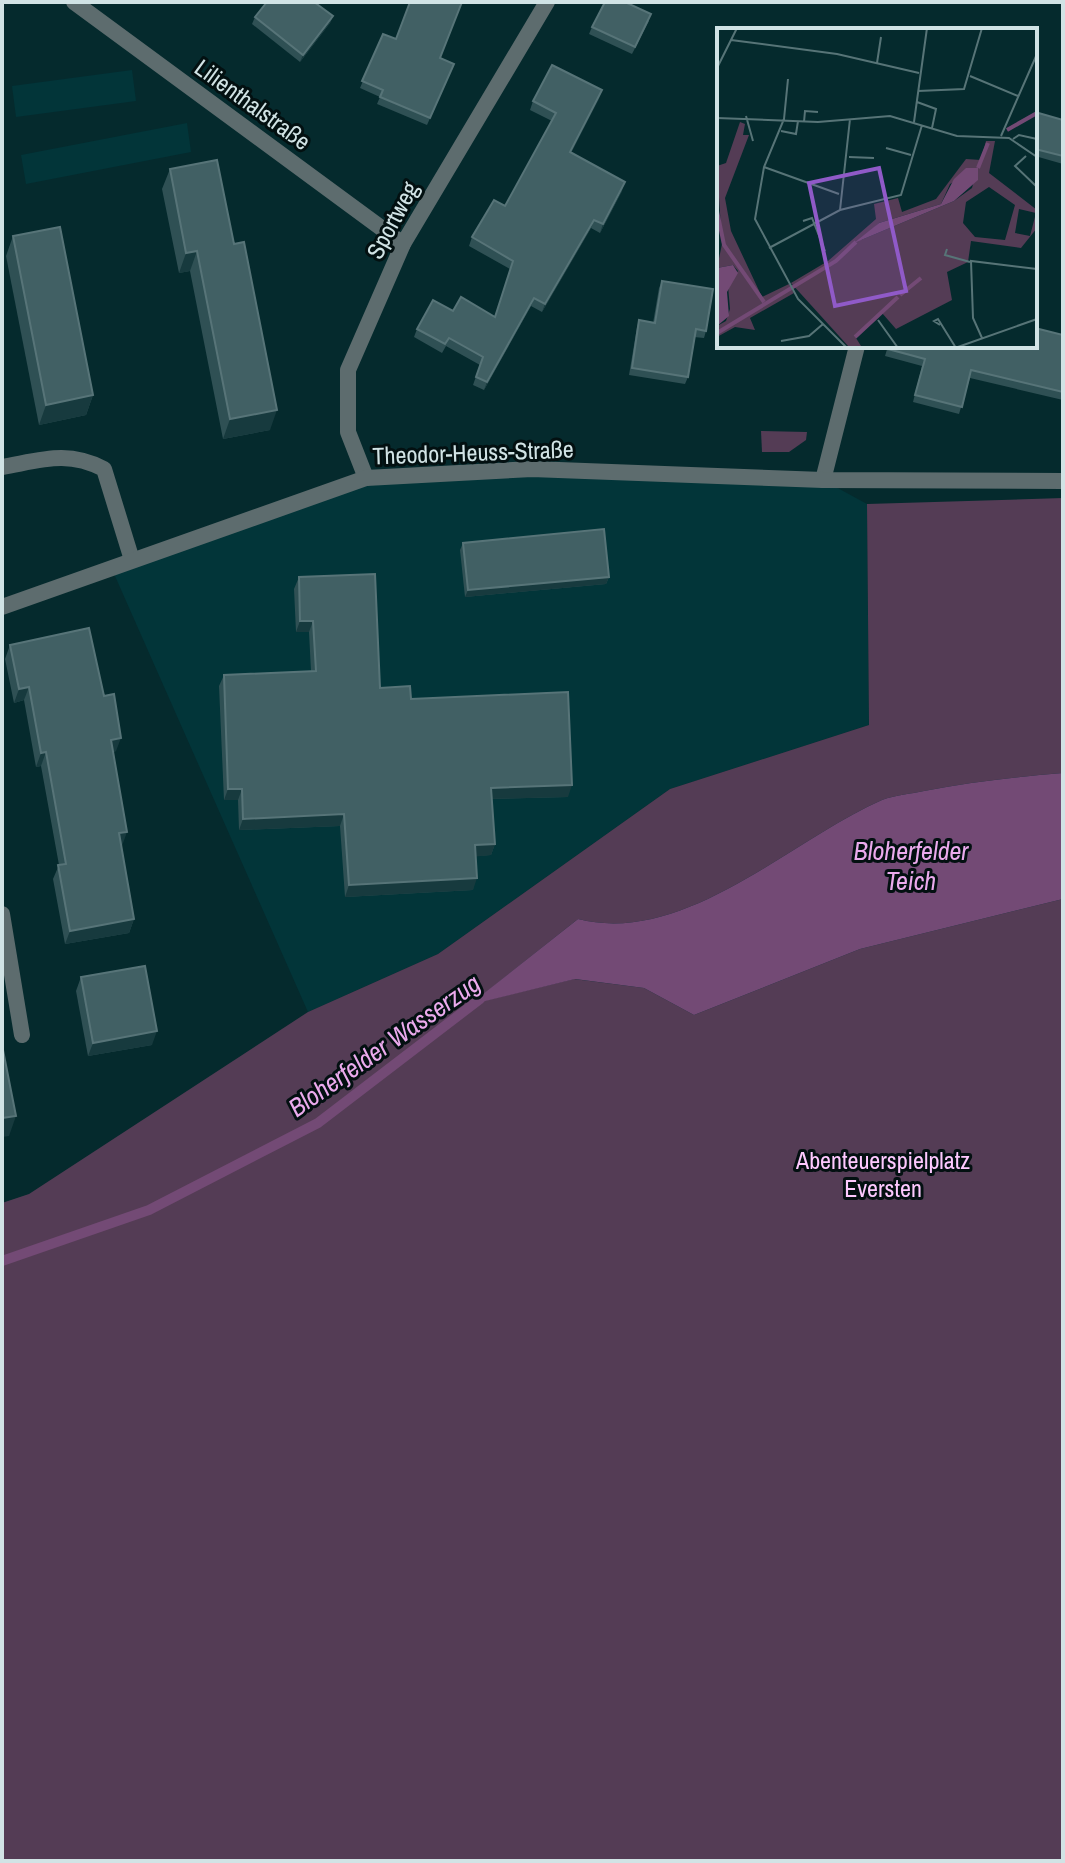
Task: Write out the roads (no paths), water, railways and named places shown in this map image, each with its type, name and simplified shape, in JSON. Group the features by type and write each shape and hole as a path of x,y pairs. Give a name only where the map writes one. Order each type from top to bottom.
{"street":[{"name":"Lilienthalstraße","path":"74,2 403,244"},
{"name":"Sportweg","path":"366,478 348,432 348,370 403,244 547,2"},
{"path":"823,480 856,348"},
{"path":"2,467 62,457 82,458 104,469 132,560"},
{"name":"Theodor-Heuss-Straße","path":"2,607 366,478 532,469 823,480 1063,481"},
{"path":"2,914 22,1035"}],"water":[{"name":"Bloherfelder Teich","path":"1063,773 1063,899 860,949 694,1015 644,988 575,979 469,1005 578,919 618,923 657,918 696,904 735,885 882,800 959,785"}],"waterway":[{"name":"Bloherfelder Wasserzug","path":"2,1261 149,1210 318,1123 480,999"}],"park label":[{"name":"Abenteuerspielplatz Eversten","path":"883,1174"}]}
